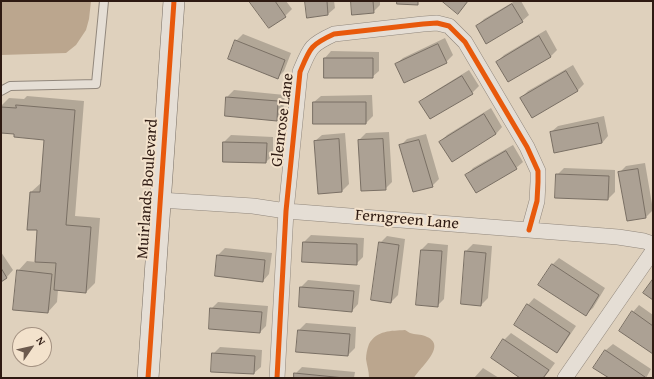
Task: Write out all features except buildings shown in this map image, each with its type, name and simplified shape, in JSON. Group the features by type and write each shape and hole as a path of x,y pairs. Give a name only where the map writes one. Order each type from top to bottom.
{"main road":[{"name":"Muirlands Boulevard","path":"148,378 174,1"}],"street":[{"name":"Glenrose Lane","path":"277,378 286,211 300,72 312,47 321,40 334,34 423,24 437,23 449,26 465,42 527,147 538,171 537,201 529,230"},
{"name":"Ferngreen Lane","path":"160,200 253,206 286,211 618,237 653,244"},
{"path":"565,378 653,251"}],"lane":[{"path":"1,91 10,86 96,84 104,1"}],"shaded area":[{"path":"1,1 91,1 86,30 76,45 66,53 1,55"},
{"path":"405,330 412,334 423,335 432,340 434,350 431,356 414,378 369,378 366,356 372,339 385,332"}],"cycle path":[{"path":"148,378 174,1"},
{"path":"277,378 286,211 300,72 309,52 320,41 334,34 437,23 449,26 465,42 527,147 538,171 537,201 529,230"}]}
